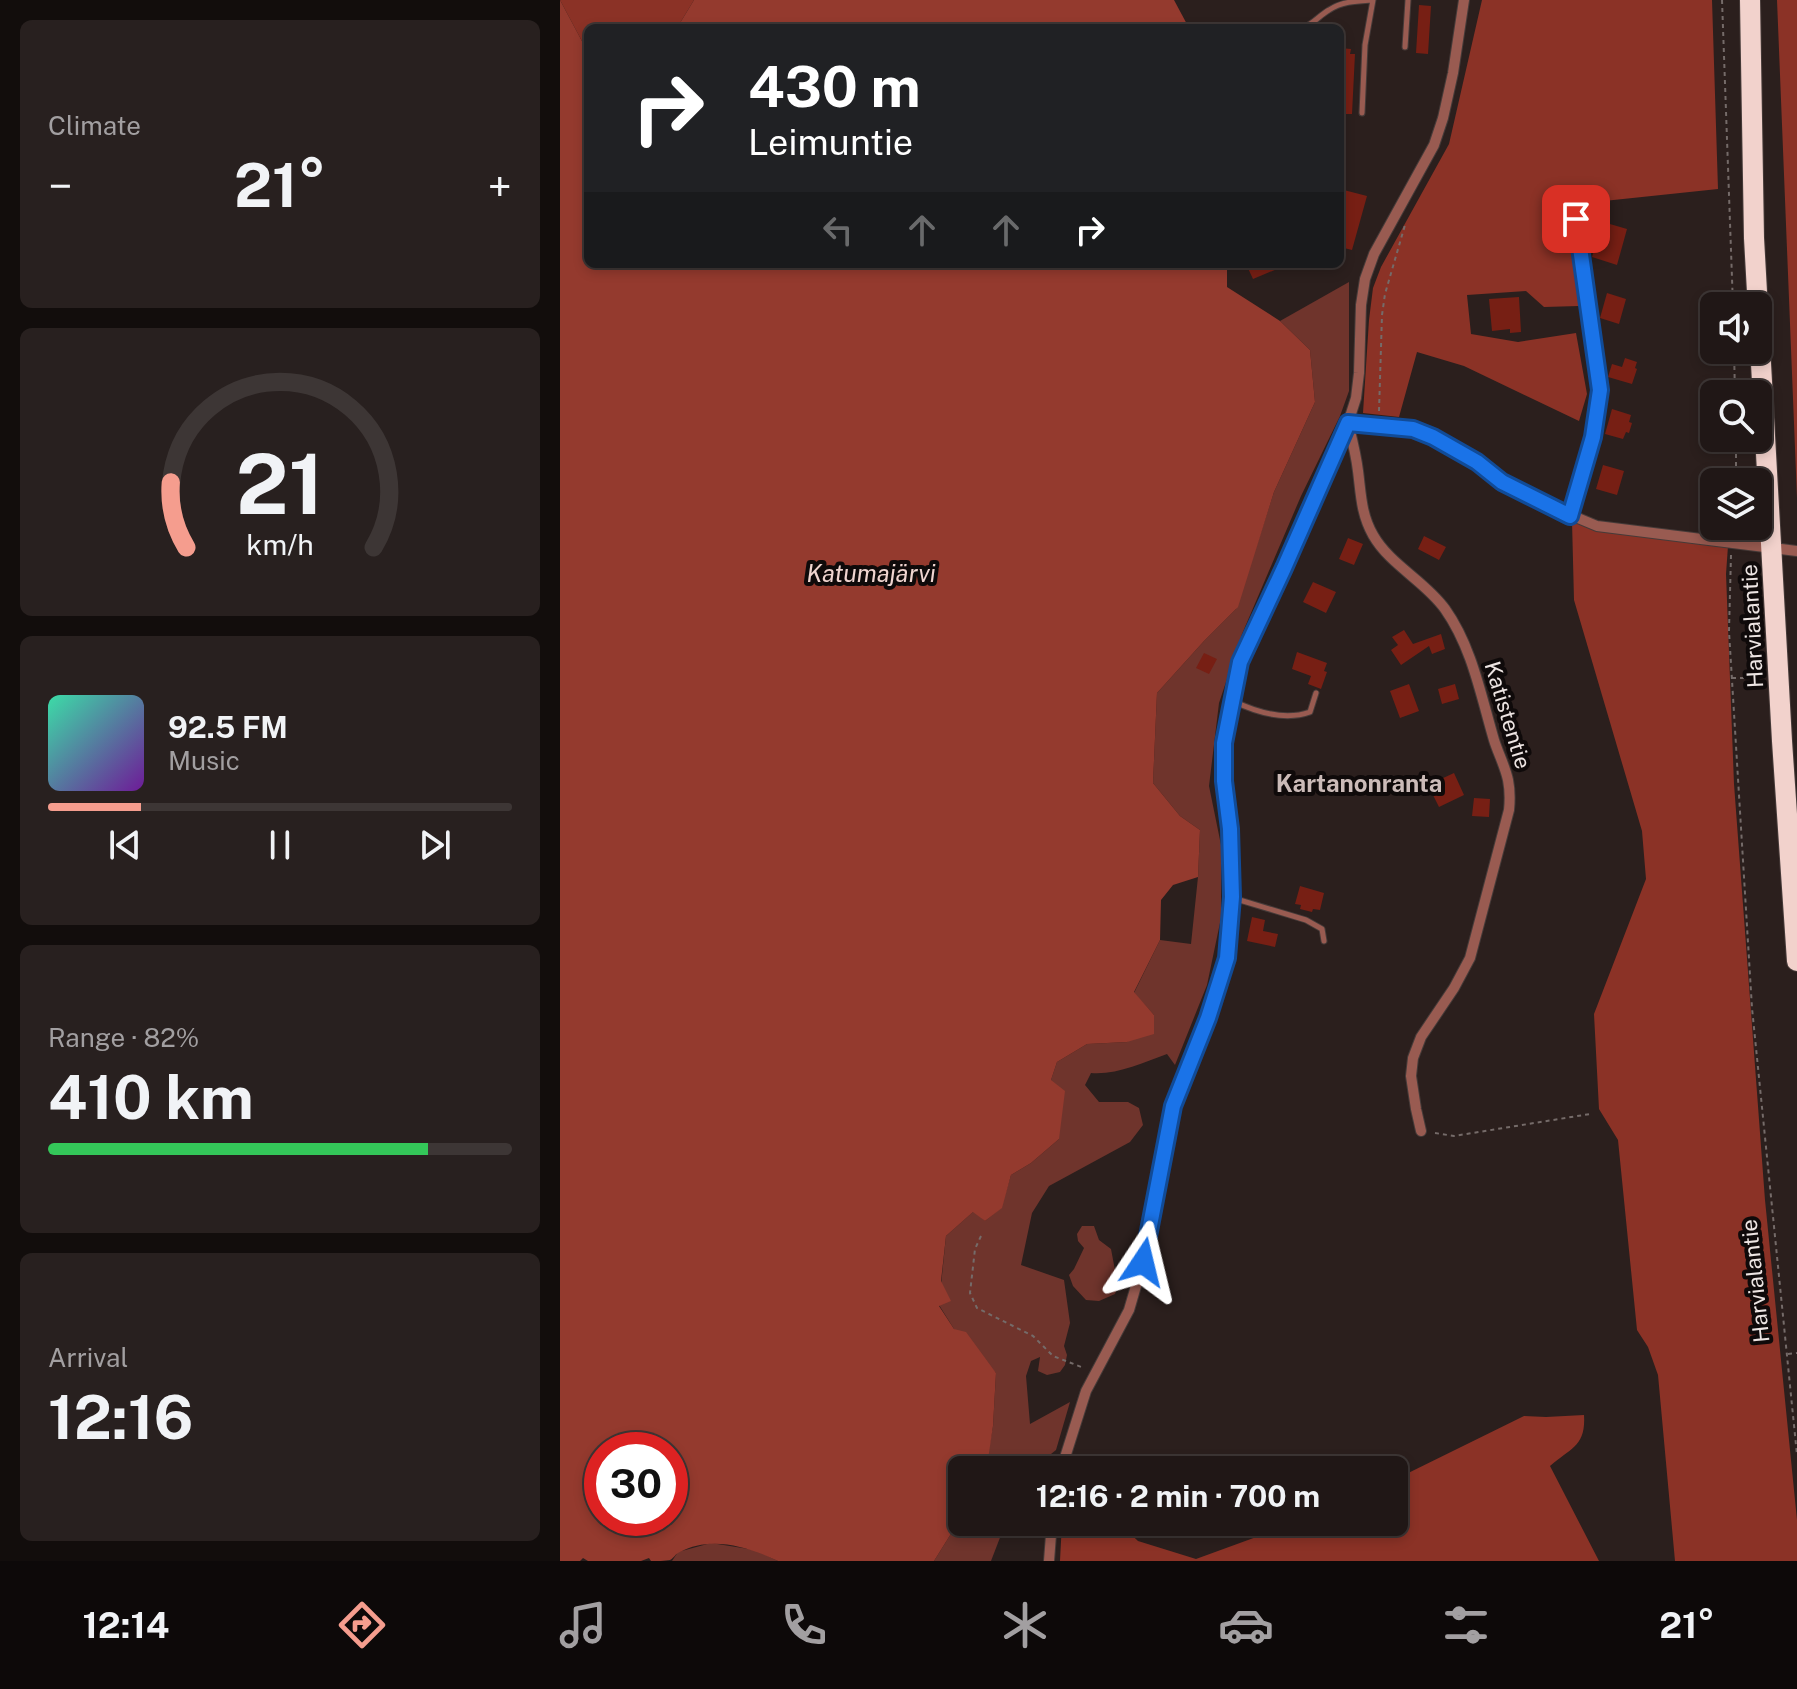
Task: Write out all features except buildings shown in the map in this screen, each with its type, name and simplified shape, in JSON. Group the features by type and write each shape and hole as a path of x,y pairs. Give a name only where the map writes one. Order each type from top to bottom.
{"highway":[{"name":"Harvialantie","path":"1750,0 1754,238 1797,961"}],"street":[{"name":"Katistentie","path":"1065,1456 1086,1391 1129,1310 1143,1262 1173,1106 1208,1018 1227,958 1232,897 1224,743 1240,662 1348,423 1356,398 1359,373 1365,279 1374,254 1439,132 1453,73 1464,0"},
{"path":"1570,516 1593,437 1600,390 1576,219"},
{"name":"Katistentie","path":"1348,423 1364,518 1374,538 1437,600 1456,627 1466,647 1496,749 1508,777 1510,794 1509,810 1470,958 1421,1037 1413,1058 1411,1076 1421,1131"},
{"path":"1348,423 1413,429 1433,437 1477,462 1502,482 1597,526 1797,551"},
{"path":"1049,1561 1051,1536"}],"lane":[{"path":"1312,24 1339,5 1374,0 1365,45 1362,113"},
{"path":"1405,47 1408,0"},
{"path":"1232,701 1263,713 1298,716 1310,712 1316,693"},
{"path":"1232,897 1306,920 1322,929 1324,941"}],"path":[{"path":"1722,0 1732,292"},
{"path":"1379,425 1382,315 1407,217"},
{"name":"Harvialantie","path":"1732,543 1729,631 1752,1008 1797,1455"},
{"path":"1732,678 1762,678"},
{"path":"1421,1131 1454,1136 1590,1114"},
{"path":"981,1236 975,1249 970,1293 977,1308 1033,1336 1053,1356 1096,1373"},
{"path":"1787,1354 1797,1353"}],"shaded area":[{"path":"560,0 694,0 679,24 584,24 584,45"},
{"path":"1482,0 1712,0 1718,189 1566,205 1579,306 1544,307 1526,291 1467,295 1471,334 1518,342 1576,333 1587,394 1579,421 1464,366 1417,352 1399,417 1363,413 1373,288 1381,267 1449,144"},
{"path":"1777,0 1797,0 1797,498"},
{"path":"1349,282 1349,391 1242,634 1219,703 1209,786 1221,845 1221,918 1207,985 1175,1065 1167,1054 1120,1070 1091,1073 1085,1085 1099,1102 1128,1102 1139,1108 1143,1125 1130,1142 1049,1186 1032,1213 1021,1265 1064,1280 1070,1323 1064,1346 1067,1355 1065,1365 1060,1372 1047,1375 1038,1371 1040,1357 1031,1361 1026,1376 1030,1424 1070,1402 1056,1450 1048,1456 988,1456 996,1373 954,1329 939,1305 946,1236 974,1211 985,1221 1001,1208 1011,1175 1059,1139 1051,1080 1057,1062 1087,1044 1127,1042 1154,1015 1134,993 1160,940 1191,944 1200,830 1180,816 1153,783 1157,693 1236,609 1274,492 1315,402 1310,350 1280,321"},
{"path":"1572,521 1728,546 1726,574 1734,784 1765,1200 1797,1520 1797,1561 1675,1561 1658,1375 1648,1347 1637,1330 1618,1140 1599,1109 1594,1014 1646,879 1642,831 1574,600"},
{"path":"1082,1226 1094,1226 1099,1240 1111,1249 1118,1286 1115,1294 1099,1301 1086,1300 1073,1286 1069,1275 1084,1248 1077,1234"},
{"path":"1584,1415 1580,1440 1550,1466 1599,1561 1060,1561 1061,1536 1133,1536 1138,1541 1196,1559 1259,1536 1408,1536 1408,1473 1524,1416"},
{"path":"950,1536 1001,1536 991,1561 934,1561"},
{"path":"711,1543 755,1550 778,1561 672,1561 678,1552"}],"water":[{"name":"Katumajärvi","path":"560,0 584,45 584,268 1227,268 1227,287 1280,321 1310,350 1315,402 1274,492 1238,607 1157,693 1153,783 1180,816 1200,830 1198,877 1173,885 1161,900 1160,940 1134,992 1154,1015 1154,1034 1127,1042 1087,1044 1057,1062 1051,1080 1065,1091 1059,1139 1011,1175 1002,1208 985,1221 973,1212 946,1236 941,1281 951,1301 939,1306 954,1329 966,1332 996,1373 988,1456 948,1456 950,1536 934,1561 778,1561 755,1551 717,1544 692,1547 666,1561 651,1561 649,1558 641,1561 588,1561 583,1558 580,1561 560,1561"},
{"path":"694,0 1174,0 1187,24 679,24"}],"district":[{"name":"Kartanonranta","path":"1359,784"}],"route":[{"path":"1143,1262 1173,1106 1208,1018 1227,958 1232,897 1224,743 1240,662 1348,423 1391,425 1433,437 1477,462 1502,482 1570,516 1593,437 1600,390 1576,219"}]}
